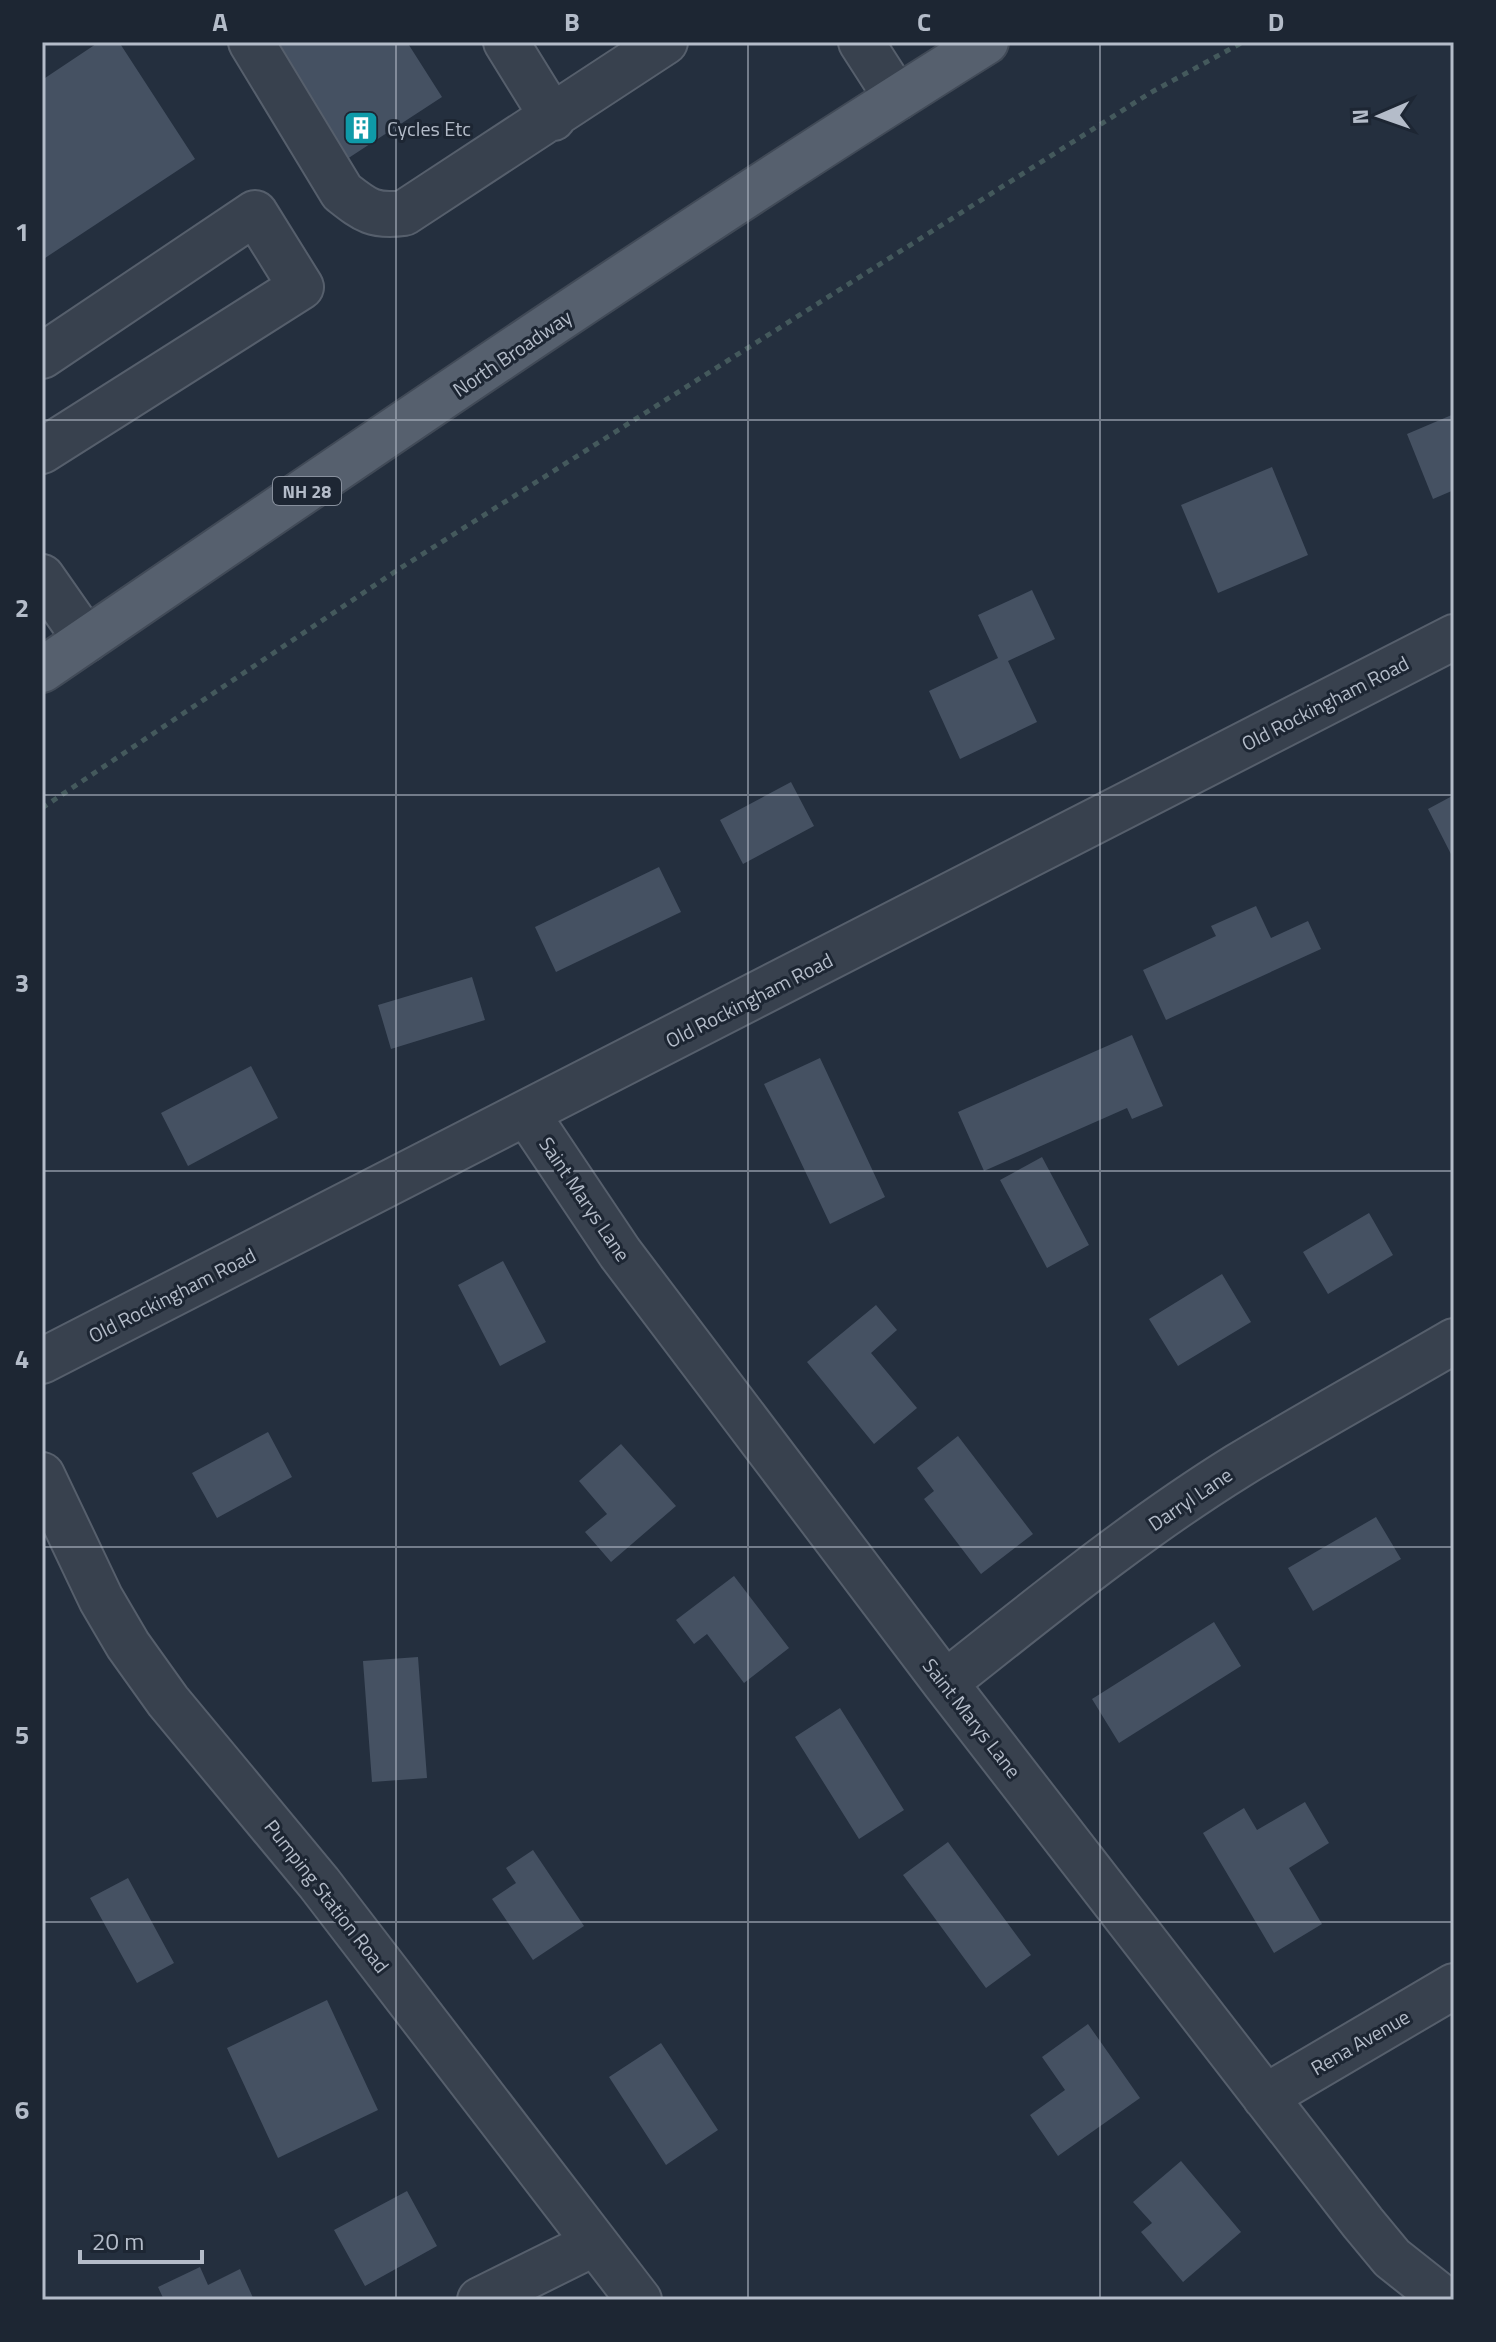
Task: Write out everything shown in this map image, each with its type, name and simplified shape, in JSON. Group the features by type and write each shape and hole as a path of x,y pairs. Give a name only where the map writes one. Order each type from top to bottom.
{"main road":[{"name":"North Broadway","path":"42,670 528,341 986,42"}],"street":[{"path":"251,42 342,192 361,206 383,216 404,213 553,118 659,44"},
{"path":"506,42 553,118"},
{"path":"861,42 897,98"},
{"path":"42,356 255,213 301,287 42,451"},
{"path":"42,577 86,640"},
{"name":"Old Rockingham Road","path":"42,1361 1454,637"},
{"name":"Saint Marys Lane","path":"527,1114 620,1253 945,1683 1265,2097 1392,2258 1445,2300"},
{"name":"Darryl Lane","path":"945,1683 1158,1520 1237,1467 1454,1341"},
{"name":"Pumping Station Road","path":"42,1475 101,1599 128,1645 168,1701 319,1883 639,2300"},
{"name":"Rena Avenue","path":"1265,2097 1454,1986"},
{"path":"480,2300 595,2243"}],"path":[{"path":"42,808 399,569 1150,93 1243,42"}],"building":[{"path":"99,42 119,42 195,159 42,260 42,80"},
{"name":"Cycles Etc","path":"274,42 407,42 442,97 347,159"},
{"path":"1454,414 1454,490 1433,499 1407,434"},
{"path":"1272,467 1308,555 1218,593 1181,505"},
{"path":"1032,590 1055,639 1008,661 1037,722 960,759 929,691 998,658 978,615"},
{"path":"791,782 814,826 743,864 720,820"},
{"path":"1454,795 1454,860 1428,809"},
{"path":"659,867 681,912 556,972 535,927"},
{"path":"1256,906 1271,938 1308,921 1321,949 1166,1020 1143,970 1216,936 1211,926"},
{"path":"472,977 485,1020 391,1049 378,1005"},
{"path":"1132,1035 1163,1106 1132,1119 1127,1108 984,1171 958,1112"},
{"path":"820,1058 885,1197 830,1224 764,1084"},
{"path":"251,1066 278,1118 188,1166 161,1113"},
{"path":"1042,1157 1089,1245 1047,1268 1000,1180"},
{"path":"1369,1213 1393,1255 1328,1294 1303,1252"},
{"path":"503,1261 546,1342 500,1366 458,1285"},
{"path":"1222,1274 1251,1322 1178,1366 1149,1319"},
{"path":"876,1305 897,1330 871,1353 917,1408 874,1444 807,1362"},
{"path":"268,1432 292,1477 217,1518 192,1473"},
{"path":"958,1436 1033,1534 981,1574 924,1499 934,1491 917,1468"},
{"path":"621,1444 676,1506 611,1562 585,1532 607,1514 579,1481"},
{"path":"1376,1517 1401,1559 1313,1611 1288,1568"},
{"path":"734,1576 789,1648 744,1683 707,1634 694,1644 676,1620"},
{"path":"1214,1622 1241,1666 1119,1743 1092,1699"},
{"path":"418,1657 427,1778 372,1782 363,1661"},
{"path":"840,1708 904,1810 859,1839 795,1737"},
{"path":"1305,1802 1329,1843 1289,1868 1322,1924 1274,1953 1203,1833 1244,1808 1257,1830"},
{"path":"948,1842 1031,1955 986,1988 903,1875"},
{"path":"533,1850 584,1926 533,1960 492,1899 516,1883 506,1868"},
{"path":"128,1878 174,1963 137,1983 90,1898"},
{"path":"327,2000 378,2110 278,2158 227,2048"},
{"path":"1088,2024 1140,2098 1058,2156 1030,2115 1065,2090 1042,2057"},
{"path":"661,2043 718,2130 666,2165 609,2077"},
{"path":"1181,2161 1241,2232 1183,2282 1141,2232 1152,2223 1133,2202"},
{"path":"407,2191 437,2246 365,2286 334,2230"},
{"path":"200,2267 208,2285 240,2269 254,2300 164,2300 158,2287"}],"place":[{"name":"Cycles Etc","path":"361,128"}]}
